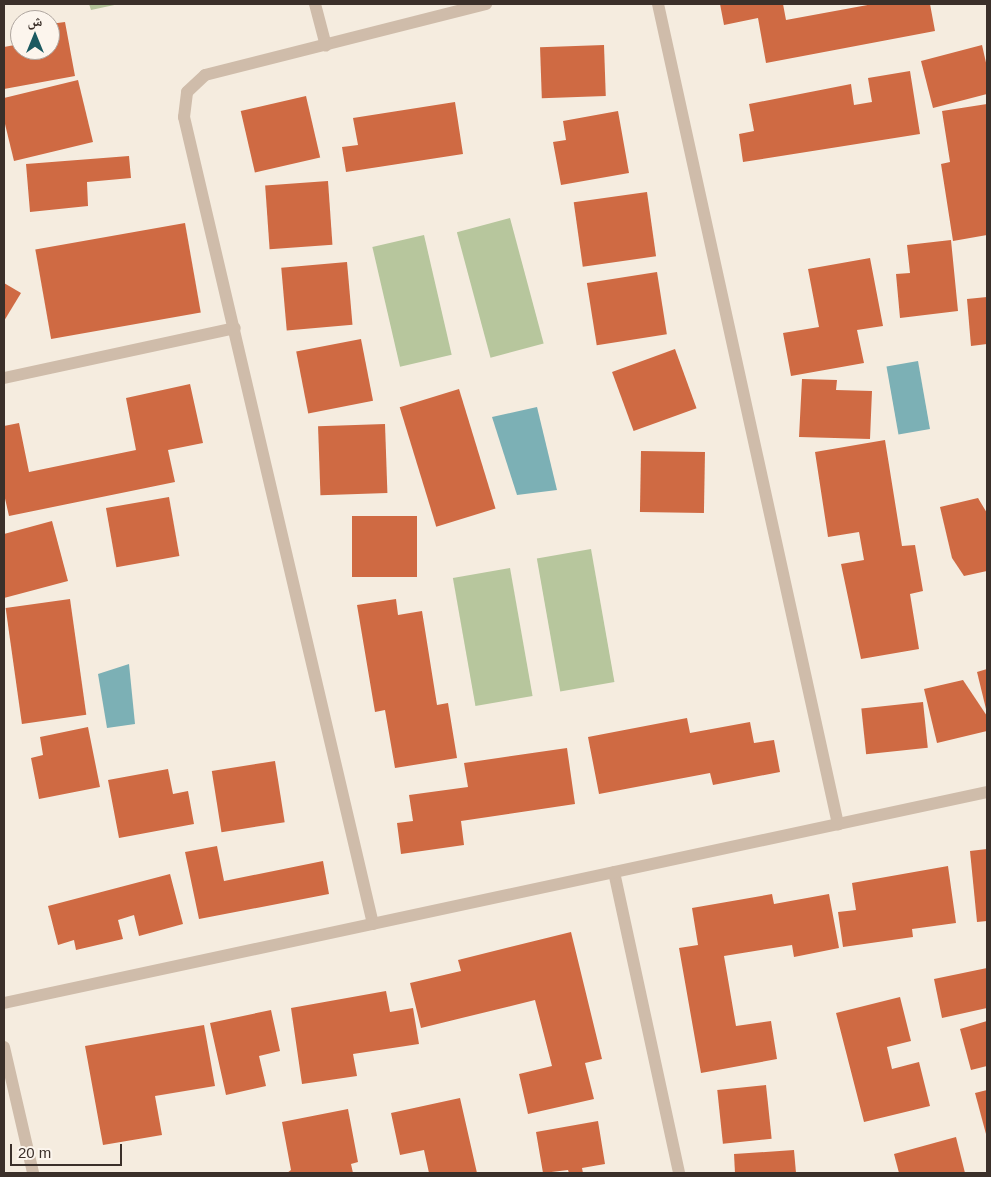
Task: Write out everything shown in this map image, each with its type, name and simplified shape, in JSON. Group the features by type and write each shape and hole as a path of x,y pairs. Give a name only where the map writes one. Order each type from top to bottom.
{"lane":[{"path":"315,4 326,46"},
{"path":"373,924 235,328 184,117 187,92 204,75 326,46 486,4"},
{"path":"658,4 838,824"},
{"path":"4,378 235,328"},
{"path":"4,1003 987,792"},
{"path":"614,872 679,1173"},
{"path":"4,1047 33,1173"}],"green space":[{"path":"89,4 119,4 91,10"},
{"path":"510,218 544,344 491,358 457,232"},
{"path":"424,235 452,355 400,367 372,247"},
{"path":"591,549 614,682 560,691 537,559"},
{"path":"510,568 533,696 475,706 453,578"}],"water":[{"path":"918,361 930,429 898,435 886,367"},
{"path":"537,407 557,490 517,495 492,417"},
{"path":"129,664 135,724 107,728 98,674"}],"building":[{"path":"720,4 783,4 786,20 873,4 930,4 935,31 766,63 758,18 724,25"},
{"path":"65,22 75,76 4,89 4,47 10,46 10,60 60,60 60,23"},
{"path":"604,45 606,96 542,98 540,47"},
{"path":"982,45 987,67 987,94 933,108 921,61"},
{"path":"910,71 920,134 743,162 739,134 754,131 749,104 851,84 854,105 872,102 868,78"},
{"path":"78,80 93,142 14,161 4,120 4,98"},
{"path":"306,96 320,157 255,172 241,111"},
{"path":"455,102 463,154 346,172 342,147 358,145 353,118"},
{"path":"987,104 987,235 953,241 941,164 950,162 942,111"},
{"path":"618,111 629,173 561,185 553,142 566,140 563,121"},
{"path":"129,156 131,178 87,182 88,206 30,212 26,164"},
{"path":"328,181 332,245 270,249 265,185"},
{"path":"647,192 656,256 583,267 574,202"},
{"path":"185,223 201,313 51,339 35,249"},
{"path":"951,240 958,311 900,318 896,274 910,273 907,245"},
{"path":"870,258 883,326 857,330 864,363 791,376 783,333 819,327 808,269"},
{"path":"347,262 352,325 287,331 281,268"},
{"path":"657,272 667,334 597,345 587,283"},
{"path":"4,283 21,293 4,321"},
{"path":"987,297 987,344 971,346 967,299"},
{"path":"361,339 373,401 308,413 296,352"},
{"path":"675,349 697,408 634,431 612,372"},
{"path":"802,379 837,380 836,390 872,391 870,439 799,437"},
{"path":"190,384 203,443 168,450 175,482 9,516 4,494 4,426 19,423 29,472 136,450 126,398"},
{"path":"459,389 496,509 436,527 400,407"},
{"path":"385,424 387,493 320,495 318,426"},
{"path":"885,440 902,546 915,545 923,591 910,594 919,649 861,659 841,564 864,560 859,532 828,537 815,452"},
{"path":"641,451 705,452 704,513 640,512"},
{"path":"169,497 179,556 116,567 106,508"},
{"path":"978,498 987,513 987,571 964,576 952,558 940,507"},
{"path":"352,516 417,516 417,577 352,577"},
{"path":"52,521 68,581 4,598 4,534"},
{"path":"70,599 86,715 22,724 6,608"},
{"path":"396,599 398,615 422,611 437,705 448,703 457,758 395,768 385,710 375,712 357,605"},
{"path":"987,669 987,713 977,672"},
{"path":"963,680 987,716 987,731 937,743 924,689"},
{"path":"923,702 928,748 866,754 861,708"},
{"path":"687,718 690,733 750,722 754,743 774,740 780,772 713,785 710,773 599,794 588,737"},
{"path":"88,727 100,787 39,799 31,758 43,755 40,737"},
{"path":"567,748 575,804 461,821 464,845 401,854 397,823 413,821 409,795 468,787 464,763"},
{"path":"275,761 285,822 221,832 212,771"},
{"path":"168,769 173,794 188,791 194,824 119,838 108,780"},
{"path":"217,846 224,881 323,861 329,894 199,919 185,852"},
{"path":"987,849 987,921 977,922 970,851"},
{"path":"948,866 956,923 912,929 913,937 843,947 838,912 856,910 852,883"},
{"path":"170,874 183,924 139,936 134,915 118,920 123,939 76,950 74,940 58,945 48,906"},
{"path":"772,894 774,904 829,894 839,948 794,957 792,945 724,956 736,1026 771,1021 777,1059 701,1073 679,948 698,945 692,908"},
{"path":"571,932 602,1059 585,1063 594,1099 528,1114 519,1074 552,1066 535,1000 421,1028 410,983 461,971 458,960"},
{"path":"987,968 987,1008 942,1018 934,979"},
{"path":"386,991 390,1012 413,1008 419,1044 353,1054 357,1076 302,1084 291,1008"},
{"path":"900,997 911,1041 887,1047 892,1069 919,1062 930,1106 864,1122 836,1013"},
{"path":"271,1010 280,1051 259,1056 266,1086 226,1095 210,1023"},
{"path":"987,1021 987,1066 971,1070 960,1029"},
{"path":"204,1025 215,1086 155,1096 162,1135 103,1145 85,1046"},
{"path":"766,1085 772,1139 723,1144 717,1090"},
{"path":"987,1090 987,1133 986,1134 975,1093"},
{"path":"460,1098 477,1173 429,1173 424,1150 400,1155 391,1113"},
{"path":"348,1109 358,1162 351,1164 353,1173 287,1173 291,1170 282,1122"},
{"path":"598,1121 605,1164 582,1168 583,1173 569,1173 568,1170 543,1173 536,1132"},
{"path":"956,1137 965,1173 899,1173 894,1154"},
{"path":"794,1150 796,1173 735,1173 734,1154"}]}
